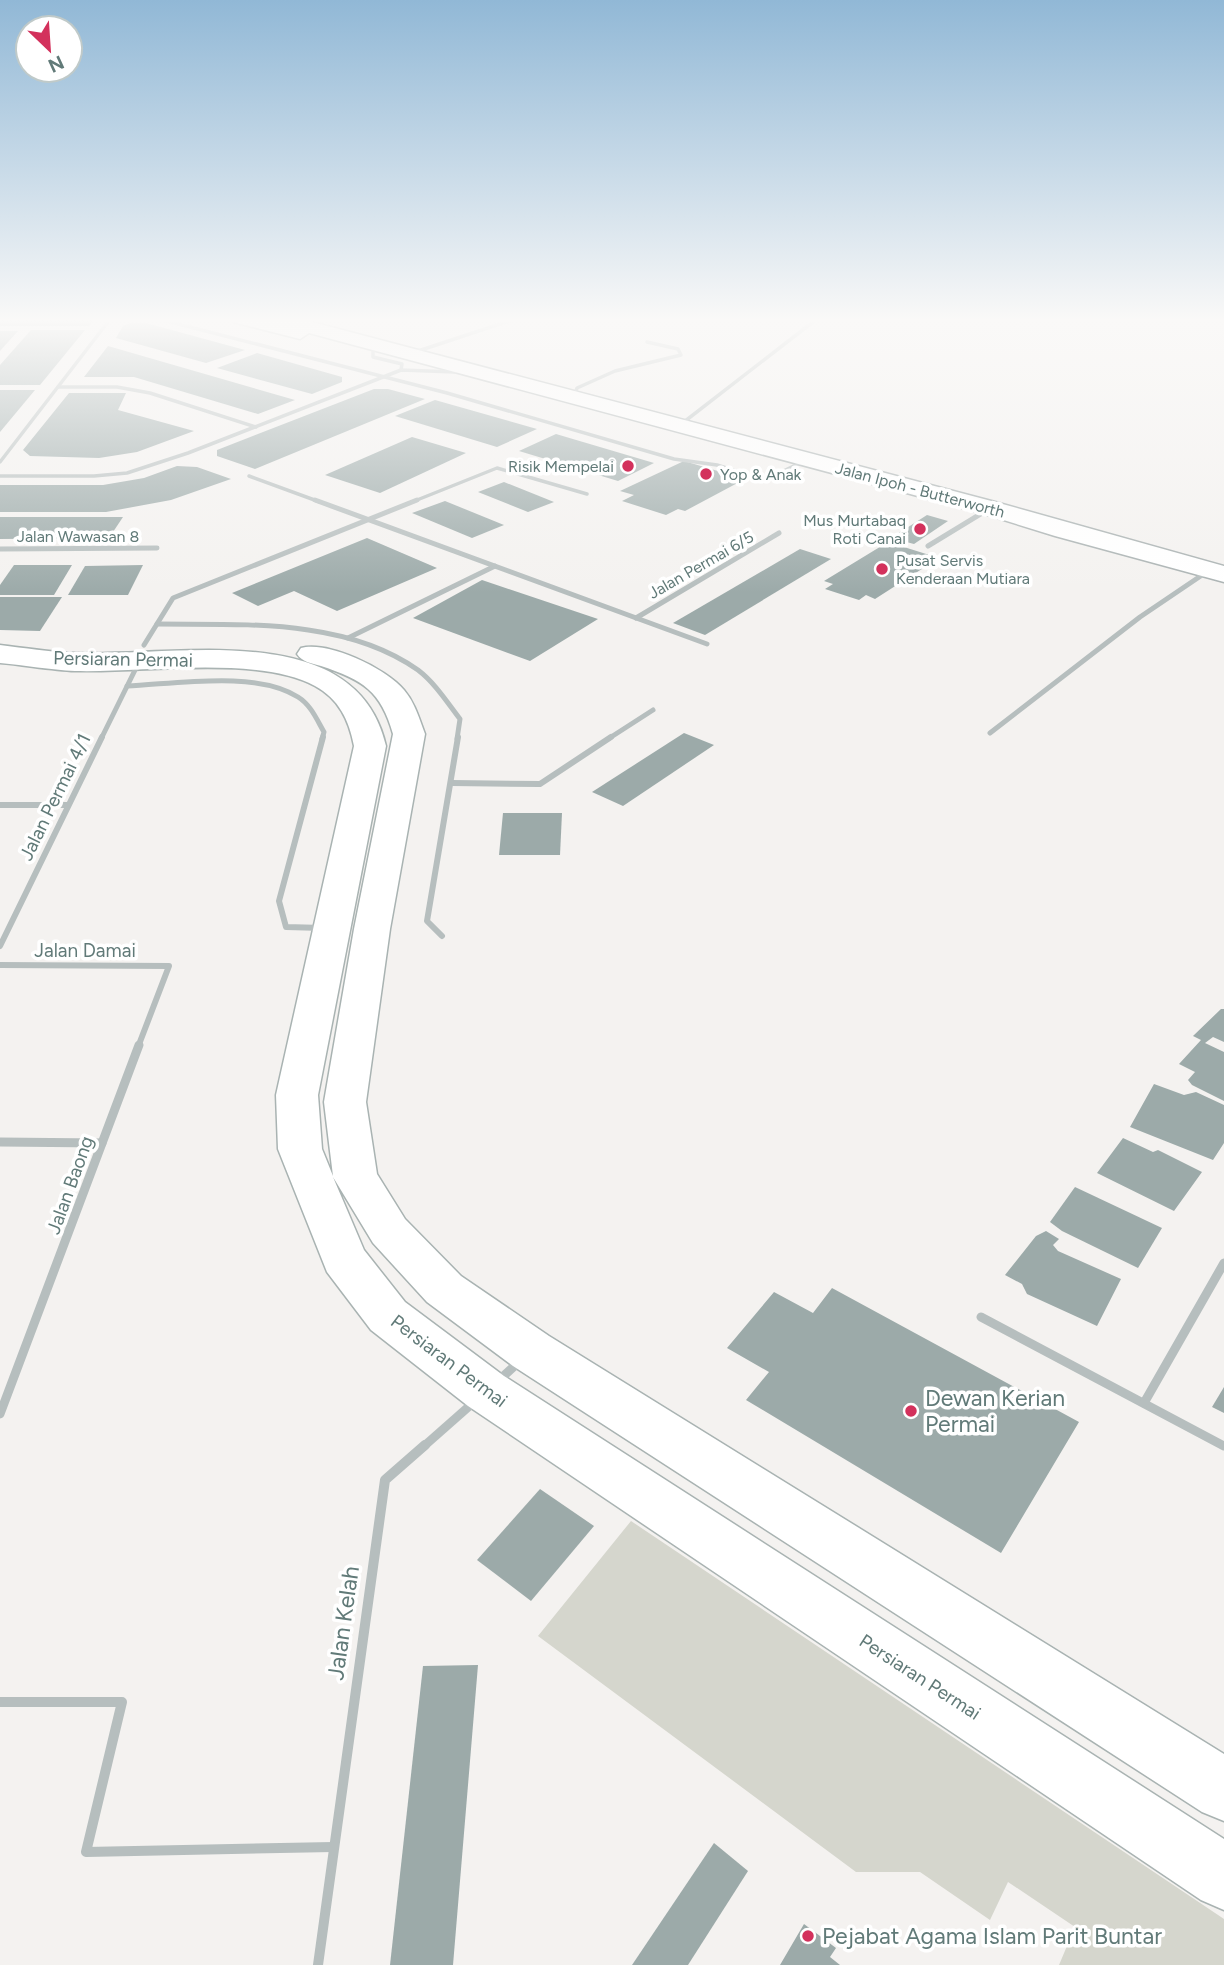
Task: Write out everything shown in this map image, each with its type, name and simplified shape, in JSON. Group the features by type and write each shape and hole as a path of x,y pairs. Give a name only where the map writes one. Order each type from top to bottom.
{"main road":[{"name":"Jalan Ipoh - Butterworth","path":"634,410 680,426 990,508 1216,572"},
{"name":"Persiaran Permai","path":"6,654 74,662 142,654 248,660 293,667 326,680 350,699 365,722 370,746 352,928 345,1102 355,1176 389,1231 444,1289 531,1351 1224,1790"},
{"name":"Persiaran Permai","path":"352,928 297,1095 300,1149 344,1259 388,1316 486,1391 1224,1877"}],"street":[{"path":"0,462 40,410"},
{"path":"202,410 256,427"},
{"path":"0,476 94,477 127,473 300,410"},
{"path":"502,410 674,459 717,465 764,480 805,460"},
{"path":"680,426 701,410"},
{"name":"Jalan Permai 4/1","path":"0,946 142,654 173,598 497,468 587,494"},
{"path":"248,476 707,645"},
{"path":"928,546 990,508"},
{"name":"Jalan Permai 6/5","path":"636,618 779,533"},
{"name":"Jalan Wawasan 8","path":"0,549 157,548"},
{"path":"348,638 495,566"},
{"path":"990,733 1140,617 1216,572"},
{"path":"142,654 287,628 348,638 417,669 437,687 460,719 452,783 427,921 442,936"},
{"path":"452,783 540,784 653,710"},
{"path":"0,806 68,805"},
{"name":"Jalan Damai","path":"0,965 169,966"},
{"name":"Jalan Baong","path":"0,1414 169,966"},
{"path":"0,1142 102,1143"},
{"path":"1144,1403 1224,1263"},
{"path":"981,1317 1224,1446"},
{"name":"Jalan Kelah","path":"318,1965 332,1847 385,1480 531,1351"},
{"path":"0,1702 122,1702 86,1852 332,1847"}],"shaded area":[{"path":"631,1521 1224,1919 1224,1965 1059,1965 1075,1927 1008,1882 990,1920 920,1872 856,1872 538,1636"}],"building":[{"path":"0,410 19,410 0,432"},
{"path":"56,410 118,410 194,431 137,452 99,458 30,456 23,450"},
{"path":"244,410 269,410 258,414"},
{"path":"321,410 399,410 255,469 217,456 217,450"},
{"path":"411,410 469,410 537,429 497,447 395,416"},
{"path":"556,434 654,463 618,481 519,451"},
{"path":"412,437 466,453 380,493 325,475"},
{"path":"684,461 745,479 685,511 678,509 666,515 622,501 634,495 620,491"},
{"path":"177,466 197,467 231,479 171,500 106,512 0,512 0,485 103,485 144,478"},
{"path":"504,482 554,502 528,512 478,492"},
{"path":"445,501 504,525 472,538 412,513"},
{"name":"Mus Murtabaq Roti Canai","path":"927,515 948,521 914,544 891,538"},
{"path":"0,517 123,517 109,538 0,539"},
{"path":"367,538 437,568 337,611 294,591 258,606 232,593"},
{"name":"Pusat Servis Kenderaan Mutiara","path":"888,542 939,558 875,599 866,595 859,600 825,589 833,584 824,581"},
{"path":"800,549 831,559 705,635 673,623"},
{"path":"14,565 72,565 54,595 0,595 0,585"},
{"path":"143,565 128,595 68,595 85,566"},
{"path":"482,580 598,619 530,661 413,618"},
{"path":"0,597 62,597 40,631 0,630"},
{"path":"684,733 714,745 623,806 592,792"},
{"path":"503,813 562,813 560,855 499,855"},
{"path":"1224,1009 1224,1042 1213,1037 1205,1043 1224,1052 1224,1101 1192,1085 1188,1080 1195,1072 1179,1064 1201,1040 1193,1036"},
{"path":"1154,1084 1184,1095 1196,1092 1224,1105 1224,1143 1213,1160 1130,1127"},
{"path":"1123,1138 1153,1152 1158,1150 1202,1172 1174,1211 1097,1173"},
{"path":"1075,1187 1162,1228 1138,1268 1062,1231 1050,1222"},
{"path":"1046,1231 1059,1239 1053,1245 1058,1251 1121,1279 1097,1326 1027,1294 1022,1284 1005,1275 1036,1236"},
{"name":"Dewan Kerian Permai","path":"832,1288 1079,1422 1001,1553 746,1400 769,1372 727,1348 774,1292 813,1313"},
{"path":"1224,1387 1224,1413 1212,1407"},
{"path":"540,1489 594,1526 531,1601 477,1560"},
{"path":"478,1665 453,1965 390,1965 423,1666"},
{"path":"714,1843 748,1871 688,1965 632,1965"},
{"name":"Pejabat Agama Islam Parit Buntar","path":"804,1924 836,1948 830,1957 840,1965 780,1965"}],"place":[{"name":"Risik Mempelai","path":"628,466"},
{"name":"Yop & Anak","path":"706,474"},
{"name":"Mus Murtabaq Roti Canai","path":"920,529"},
{"name":"Pusat Servis Kenderaan Mutiara","path":"882,569"},
{"name":"Dewan Kerian Permai","path":"911,1411"},
{"name":"Pejabat Agama Islam Parit Buntar","path":"808,1936"}]}
